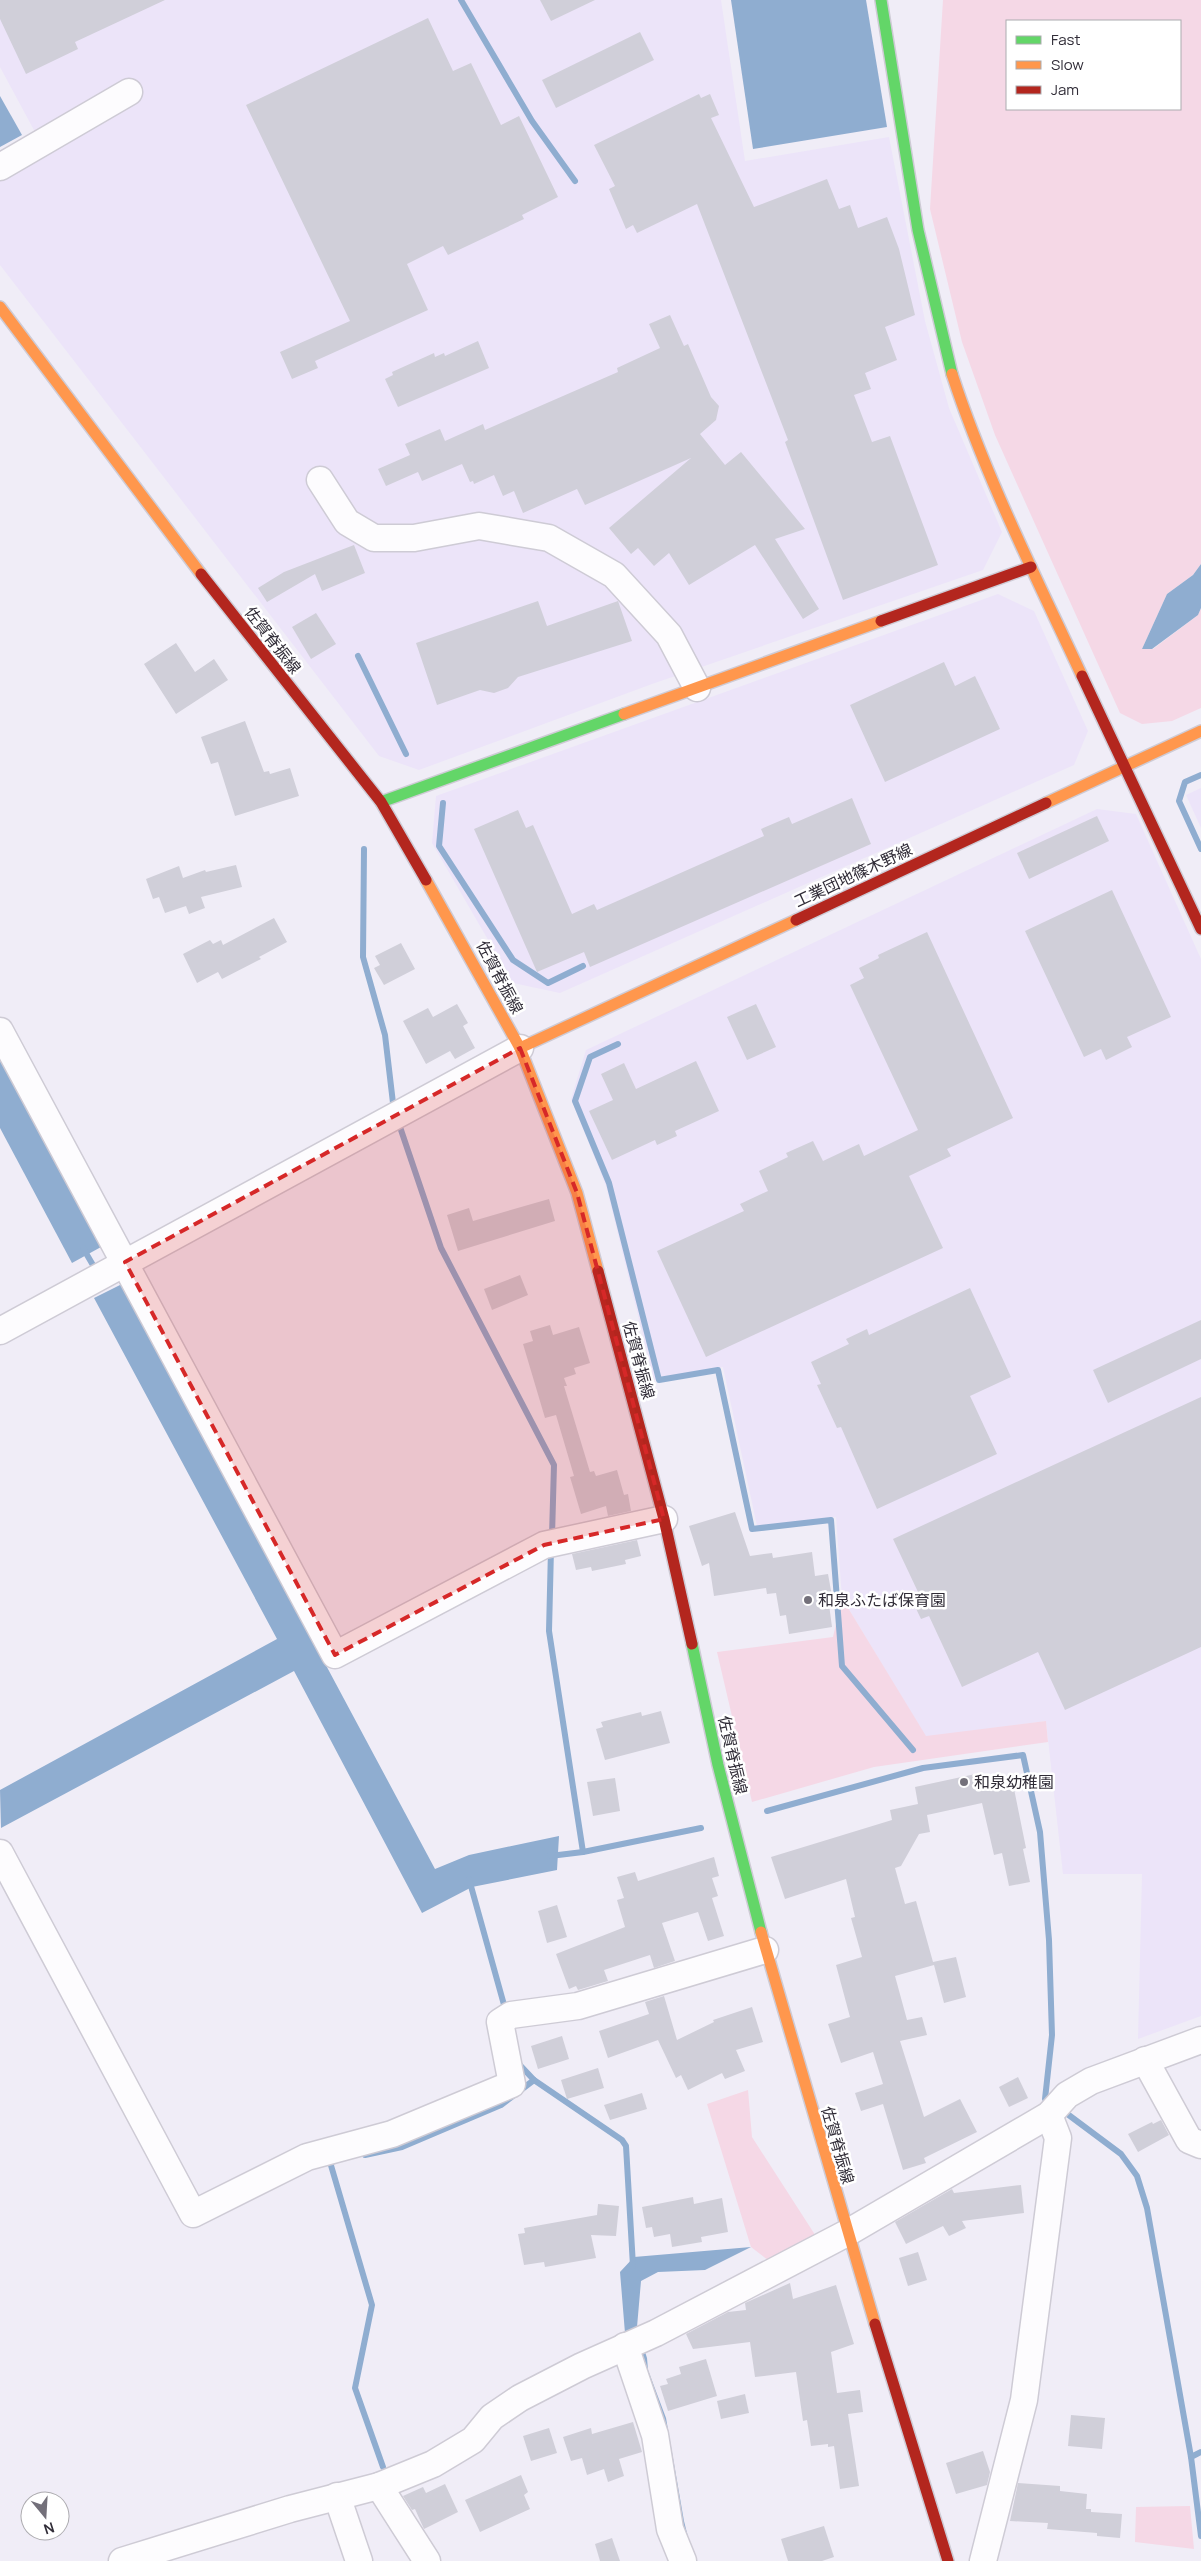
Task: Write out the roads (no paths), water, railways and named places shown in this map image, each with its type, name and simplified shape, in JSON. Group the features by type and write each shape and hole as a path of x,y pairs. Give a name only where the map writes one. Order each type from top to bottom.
{"main road":[{"path":"881,0 918,230 948,363 969,425 1031,568 1201,929"},
{"name":"佐賀脊振線","path":"0,307 239,624 381,802 470,955 520,1048 577,1193 664,1519 718,1765 765,1950 847,2233 948,2561"},
{"path":"381,802 1031,568"},
{"name":"工業団地篠木野線","path":"520,1048 1201,731"}],"street":[{"path":"0,167 129,92"},
{"path":"320,480 347,522 374,538 414,538 479,526 549,538 614,575 669,635 697,688"},
{"path":"0,1031 108,1272 335,1655 550,1542 664,1519"},
{"path":"0,1331 520,1048"},
{"path":"0,1853 193,2214 307,2157 392,2134 512,2084 506,2018 578,2006 765,1950"},
{"path":"122,2561 174,2543 337,2496 380,2486 433,2464 473,2440 492,2417 520,2398 625,2346 656,2333 847,2233 1050,2116 1067,2095 1092,2081 1201,2040"},
{"path":"1145,2060 1189,2140 1201,2145"},
{"path":"983,2561 1024,2400 1058,2138 1050,2116"},
{"path":"625,2346 655,2435 670,2529 683,2561"},
{"path":"380,2486 427,2561"},
{"path":"337,2496 359,2561"}],"water":[{"path":"731,0 866,0 887,127 753,149"},
{"path":"0,96 22,135 0,147"},
{"path":"1201,564 1201,608 1198,615 1152,649 1142,649 1167,594 1193,575"},
{"path":"0,1059 101,1247 72,1263 0,1128"},
{"path":"122,1284 435,1869 469,1855 559,1836 557,1870 472,1887 422,1913 294,1671 1,1828 0,1790 277,1639 94,1298"},
{"path":"751,2247 705,2270 658,2272 641,2281 637,2327 647,2358 648,2370 666,2418 684,2521 694,2561 691,2561 625,2333 620,2272 634,2257"}],"waterway":[{"path":"461,0 532,121 575,181"},
{"path":"358,656 406,754"},
{"path":"1201,775 1185,782 1179,801 1201,849"},
{"path":"443,803 439,846 513,960 548,983 583,966"},
{"path":"364,849 363,957 385,1035 393,1103"},
{"path":"618,1044 590,1057 575,1101 609,1183 659,1380 718,1370 752,1529 831,1520 842,1666 913,1750"},
{"path":"400,1127 441,1248 554,1465 552,1536"},
{"path":"83,1248 97,1272"},
{"path":"551,1549 549,1631 583,1852"},
{"path":"767,1811 923,1768 1023,1755 1040,1832 1049,1940 1052,2035 1045,2099 1052,2103"},
{"path":"550,1856 583,1852 701,1828"},
{"path":"469,1879 506,2012"},
{"path":"518,2063 534,2080 622,2140 626,2146 633,2266"},
{"path":"365,2155 402,2147 501,2105 534,2080"},
{"path":"1062,2110 1121,2154 1137,2176 1147,2208 1191,2457 1201,2536"},
{"path":"335,2161 330,2162 372,2305 355,2388 383,2467"},
{"path":"1191,2457 1201,2452"}],"place":[{"name":"和泉ふたば保育園","path":"808,1600"},
{"name":"和泉幼稚園","path":"964,1782"}]}
